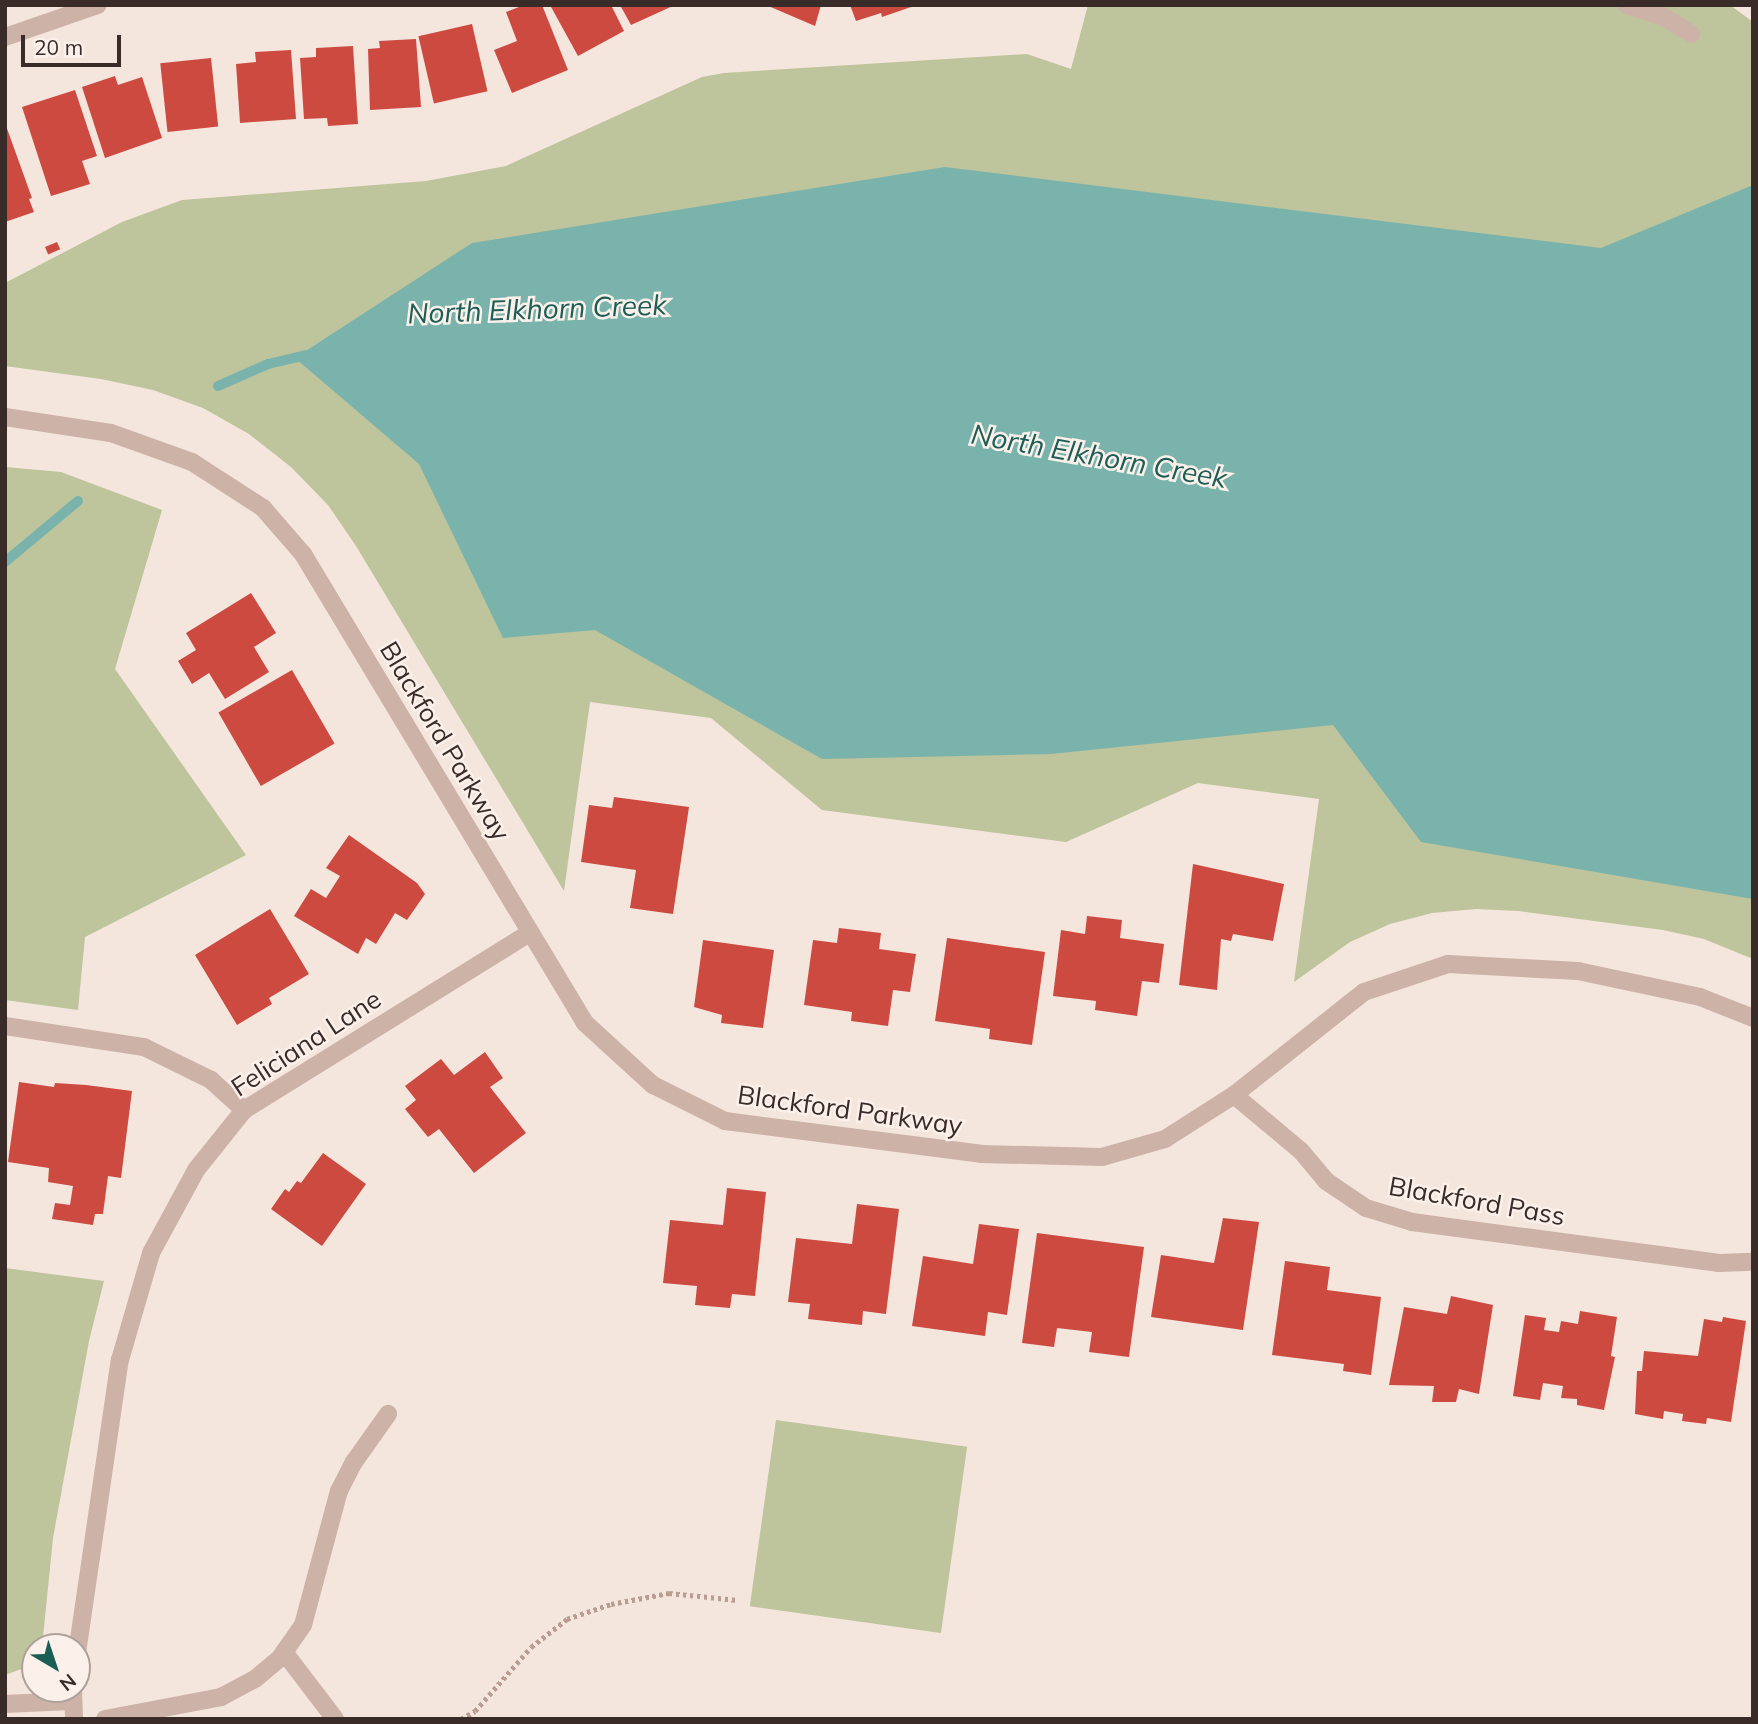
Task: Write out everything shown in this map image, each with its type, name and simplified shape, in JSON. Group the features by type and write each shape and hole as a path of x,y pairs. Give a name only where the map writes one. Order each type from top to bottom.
{"street":[{"path":"5,37 98,5"},
{"path":"1627,5 1664,17 1691,34"},
{"name":"Blackford Parkway","path":"5,417 111,433 192,462 263,508 303,554 585,1023 653,1085 725,1121 981,1154 1102,1157 1165,1139 1234,1095 1364,992 1448,964 1578,971 1700,997 1753,1018"},
{"name":"Feliciana Lane","path":"80,1633 120,1360 151,1254 196,1170 244,1110 529,933"},
{"path":"5,1027 144,1046 211,1080 244,1110"},
{"name":"Blackford Pass","path":"1234,1095 1301,1151 1326,1181 1366,1208 1412,1222 1719,1263 1753,1262"},
{"path":"105,1719 220,1698 255,1679 284,1652 303,1625 339,1491 354,1462 388,1414"},
{"path":"284,1652 335,1719"},
{"path":"5,1704 73,1703"}],"path":[{"path":"461,1719 475,1711 531,1647 567,1619 611,1604 669,1592 737,1600"}],"green space":[{"path":"1088,5 1730,5 1753,22 1753,959 1704,939 1663,930 1519,911 1476,909 1432,913 1390,924 1350,942 1294,982 1319,799 1198,783 1066,842 822,810 711,718 590,702 564,891 356,546 328,505 291,467 249,434 203,408 153,390 101,379 5,366 5,283 122,222 182,200 426,181 506,166 702,77 724,73 1027,54 1071,69"},
{"path":"5,467 61,472 162,510 115,669 246,855 85,937 78,1010 5,1000"},
{"path":"5,1268 104,1281 89,1341 53,1538 43,1633 21,1633 21,1669 5,1675"},
{"path":"776,1420 967,1447 941,1633 750,1606"}],"water":[{"path":"945,167 1601,248 1753,185 1753,899 1421,842 1333,725 1051,754 822,759 595,630 503,638 419,464 295,358 472,243"}],"building":[{"path":"524,5 542,5 568,70 512,93 494,50 517,41 506,12"},
{"path":"550,5 611,5 624,31 578,56"},
{"path":"620,5 675,5 631,25"},
{"path":"766,5 821,5 815,26"},
{"path":"850,5 914,6 882,17 881,13 856,21"},
{"path":"472,24 488,91 434,104 418,36"},
{"path":"416,39 421,107 370,110 368,49 380,48 379,41"},
{"path":"353,46 358,124 328,126 327,118 304,119 300,58 316,57 316,48"},
{"path":"291,50 296,119 240,123 236,64 256,62 255,52"},
{"path":"211,58 218,127 167,132 160,63"},
{"path":"115,76 118,85 142,77 162,138 105,158 82,87"},
{"path":"75,90 97,156 82,161 90,184 51,196 22,107"},
{"path":"5,123 32,198 29,199 34,212 5,222"},
{"path":"57,242 60,249 48,254 45,247"},
{"path":"251,593 276,633 254,647 269,672 225,699 209,673 192,684 178,661 196,650 186,633"},
{"path":"292,670 334,744 261,786 218,712"},
{"path":"614,797 689,807 673,914 630,908 636,870 581,862 589,805 612,808"},
{"path":"349,835 417,883 425,894 407,920 395,913 376,944 366,938 358,954 294,916 311,889 326,898 340,876 326,868"},
{"path":"1193,864 1284,884 1273,941 1233,934 1231,941 1221,939 1217,990 1179,985"},
{"path":"270,909 309,974 269,998 272,1004 237,1025 195,955"},
{"path":"1087,916 1122,920 1120,938 1164,944 1159,983 1142,981 1137,1016 1095,1010 1096,1001 1053,996 1061,930 1085,934"},
{"path":"839,928 881,933 879,949 916,954 910,992 893,990 888,1026 851,1021 852,1012 804,1005 813,940 837,943"},
{"path":"947,938 1045,952 1032,1045 989,1039 990,1029 935,1021"},
{"path":"703,940 774,950 763,1028 721,1023 722,1015 694,1007"},
{"path":"485,1052 503,1078 490,1087 526,1133 474,1173 439,1129 428,1137 405,1109 416,1100 405,1086 441,1059 454,1075"},
{"path":"19,1082 54,1087 55,1083 86,1085 132,1091 121,1178 108,1176 103,1214 95,1214 93,1225 52,1219 55,1203 70,1205 73,1186 48,1182 49,1168 8,1162"},
{"path":"323,1153 366,1184 322,1246 271,1209 285,1189 289,1192 297,1181 301,1183"},
{"path":"727,1188 766,1192 755,1296 732,1294 730,1308 695,1305 697,1286 663,1283 670,1220 723,1225"},
{"path":"857,1204 899,1209 886,1314 863,1311 862,1325 808,1319 810,1304 788,1302 796,1238 852,1244"},
{"path":"1223,1218 1259,1222 1243,1330 1151,1317 1161,1255 1214,1263"},
{"path":"979,1224 1019,1229 1007,1315 988,1312 985,1336 912,1326 923,1256 973,1264"},
{"path":"1037,1233 1144,1247 1129,1357 1089,1352 1092,1332 1057,1328 1054,1347 1022,1343"},
{"path":"1285,1261 1330,1267 1327,1290 1381,1297 1371,1375 1343,1371 1344,1364 1272,1355"},
{"path":"1451,1296 1493,1305 1479,1394 1459,1389 1456,1402 1432,1402 1434,1386 1389,1385 1404,1307 1447,1314"},
{"path":"1580,1311 1617,1317 1611,1356 1615,1357 1604,1410 1577,1405 1577,1399 1561,1398 1563,1386 1543,1383 1540,1400 1513,1396 1525,1315 1546,1318 1544,1330 1559,1332 1561,1321 1578,1324"},
{"path":"1723,1317 1746,1321 1731,1422 1707,1418 1706,1424 1682,1421 1683,1414 1664,1411 1663,1419 1635,1414 1637,1371 1642,1371 1644,1351 1698,1356 1704,1319 1722,1322"}],"waterway":[{"name":"North Elkhorn Creek","path":"218,386 268,364 306,355"},
{"name":"North Elkhorn Creek","path":"5,562 78,501"}]}
